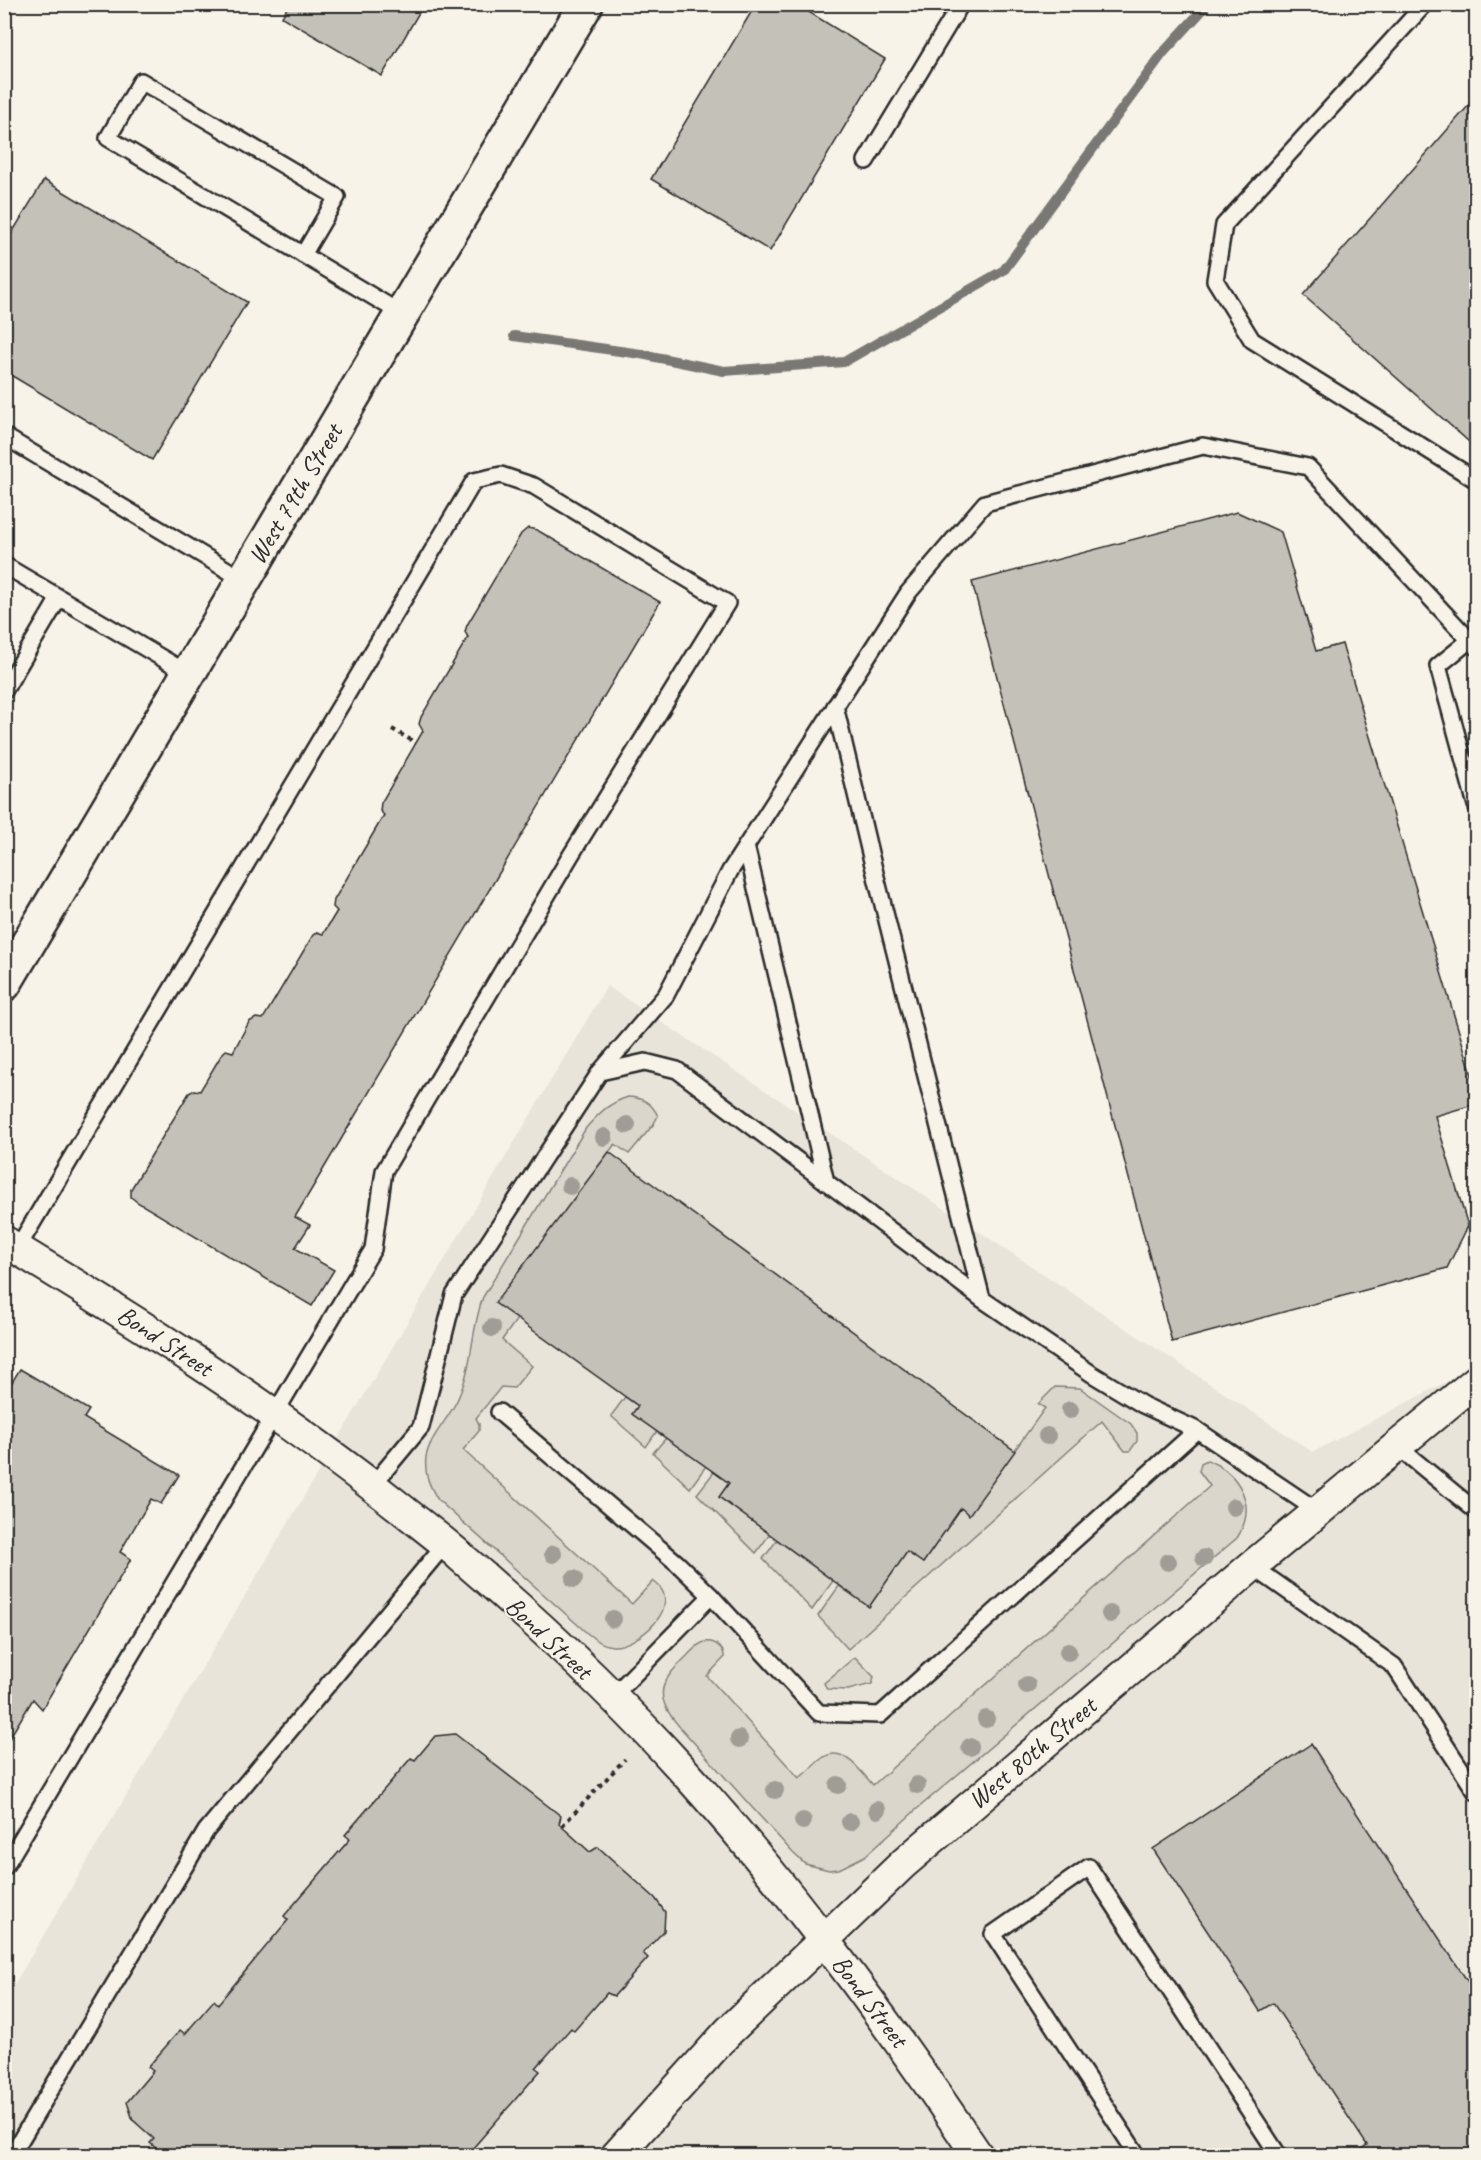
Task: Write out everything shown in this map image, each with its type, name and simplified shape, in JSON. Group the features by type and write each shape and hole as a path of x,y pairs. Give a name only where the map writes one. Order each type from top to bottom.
{"street":[{"name":"West 79th Street","path":"4,984 586,4"},
{"name":"Bond Street","path":"11,1245 154,1332 343,1462 445,1544 578,1663 681,1768 771,1872 910,2054 978,2156"},
{"name":"West 80th Street","path":"616,2156 729,2031 904,1863 1252,1566 1476,1381"}],"lane":[{"path":"866,161 959,7 955,4"},
{"path":"1425,4 1224,225 1215,280 1252,340 1476,480"},
{"path":"303,255 337,197 141,81 108,138 402,315"},
{"path":"4,436 244,580"},
{"path":"372,1486 421,1427 454,1295 600,1072 666,995 730,871 908,592 985,503 1203,446 1308,467 1473,643 1438,666 1476,805"},
{"path":"4,1868 372,1249 384,1172 570,855 727,603 534,486 501,475 474,481 11,1245"},
{"path":"4,565 189,674"},
{"path":"4,691 59,597"},
{"path":"835,706 982,1299"},
{"path":"746,846 826,1182"},
{"path":"600,1072 645,1062 677,1070 982,1299 1092,1374 1143,1405 1197,1430 1319,1512"},
{"path":"499,1412 676,1563 711,1596 819,1713 880,1714 1197,1430"},
{"path":"1397,1446 1476,1511"},
{"path":"11,2156 206,1831 445,1544"},
{"path":"1252,1566 1394,1666 1476,1792"},
{"path":"612,1697 711,1596"},
{"path":"1138,2156 993,1935 1089,1867 1279,2156"}],"path":[{"path":"392,729 416,743"},
{"path":"562,1826 649,1735"}],"shaded area":[{"path":"607,986 1313,1452 1476,1366 1476,2155 5,2156 5,2000"},
{"path":"628,1097 646,1102 658,1116 629,1154 615,1144 496,1303 517,1319 502,1340 532,1366 514,1388 501,1387 476,1418 479,1431 463,1450 632,1604 653,1581 662,1591 665,1602 662,1613 655,1623 633,1640 612,1646 602,1643 587,1633 438,1500 428,1479 426,1457 432,1441 455,1404 464,1384 483,1297 586,1128 605,1109"},
{"path":"1055,1387 1080,1388 1131,1424 1137,1433 1137,1441 1130,1451 1125,1451 1102,1421 848,1649 818,1616 839,1586 869,1607 907,1552 923,1563 961,1508 969,1514 1045,1408 1038,1404"},
{"path":"625,1397 638,1406 632,1414 657,1431 646,1447 611,1416"},
{"path":"666,1438 706,1466 690,1488 653,1453"},
{"path":"1207,1460 1229,1473 1242,1492 1246,1514 1237,1538 917,1809 865,1856 839,1869 829,1870 805,1864 793,1853 678,1725 665,1705 663,1689 671,1674 697,1646 705,1642 712,1642 721,1648 724,1658 707,1676 799,1778 831,1754 845,1757 852,1762 873,1785 1210,1486 1199,1471 1201,1463"},
{"path":"714,1472 729,1483 719,1497 770,1534 756,1553 697,1494"},
{"path":"777,1540 833,1581 812,1610 763,1559"},
{"path":"855,1657 874,1677 872,1684 848,1690 827,1689 824,1683"}],"building":[{"path":"289,4 424,4 382,76 282,17"},
{"path":"756,4 796,4 885,59 770,251 651,179"},
{"path":"1476,97 1476,448 1303,295"},
{"path":"44,180 247,302 152,460 4,371 4,246"},
{"path":"1237,512 1281,532 1316,651 1342,644 1476,1088 1476,1104 1435,1116 1468,1226 1447,1268 1172,1342 972,582"},
{"path":"528,528 537,530 660,602 295,1217 310,1225 295,1248 334,1270 312,1306 137,1202 131,1197 131,1189 189,1093 194,1090 200,1091 226,1050 233,1052 249,1022 256,1018 263,1019 313,935 317,932 323,934 331,921 337,911 333,907 334,900 384,815 380,811 381,803 423,731 419,724 421,717 468,637 465,632 467,625 521,534"},
{"path":"609,1152 1015,1451 969,1515 961,1508 923,1563 907,1552 869,1607 719,1497 729,1483 632,1414 638,1406 495,1303"},
{"path":"20,1369 89,1410 84,1418 179,1475 161,1504 151,1499 120,1552 131,1559 42,1709 33,1699 4,1747 4,1395"},
{"path":"455,1734 561,1816 559,1824 590,1852 598,1847 655,1898 665,1912 664,1931 643,1953 648,1958 614,1996 607,1993 574,2031 571,2028 536,2068 540,2071 473,2148 477,2151 474,2156 165,2156 150,2143 154,2139 133,2120 127,2102 153,2071 148,2067 180,2030 185,2034 214,2000 218,2004 288,1920 284,1916 350,1839 345,1835 411,1758 415,1760 435,1736"},
{"path":"1311,1744 1476,1994 1476,2156 1352,2156 1367,2145 1273,2003 1260,2011 1153,1849"}],"waterway":[{"path":"514,336 641,354 724,371 844,362 1004,270 1163,53 1208,4"}]}
